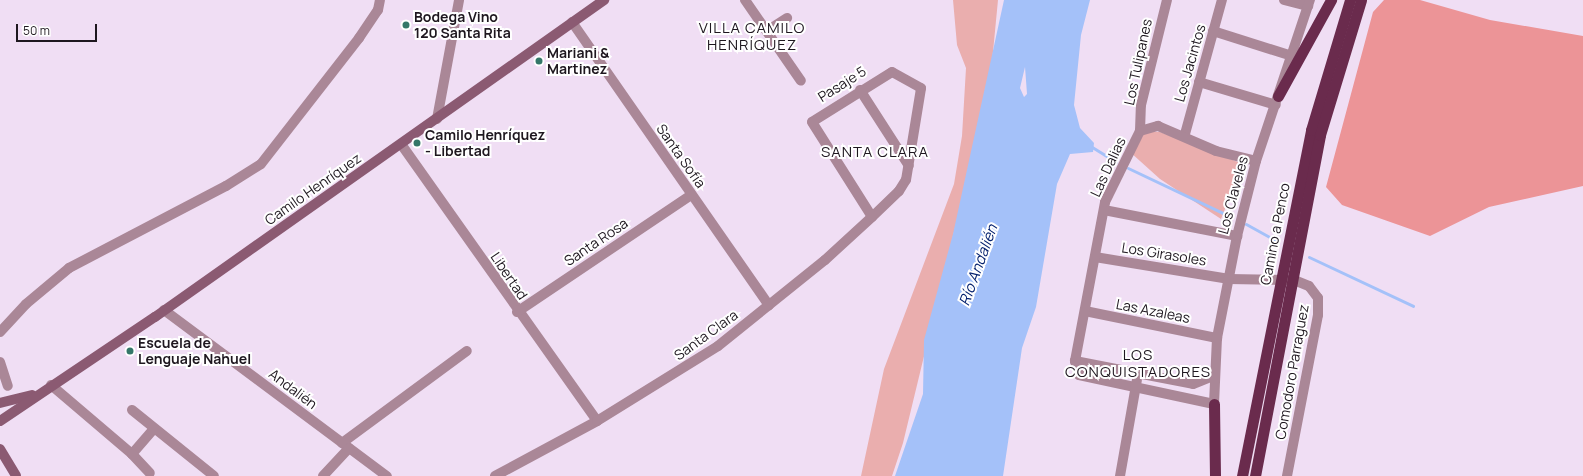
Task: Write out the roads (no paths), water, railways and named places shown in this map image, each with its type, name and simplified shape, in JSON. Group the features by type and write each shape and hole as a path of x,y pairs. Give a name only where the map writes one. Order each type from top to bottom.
{"highway":[{"path":"1277,100 1331,0"},
{"name":"Camino a Penco","path":"1242,476 1311,130 1350,0"},
{"name":"Camino a Penco","path":"1255,476 1294,280 1320,135 1362,0"},
{"path":"1214,404 1216,476"}],"main road":[{"name":"Camilo Henríquez","path":"0,421 34,395 164,310 604,0"},
{"name":"Camilo Henríquez","path":"0,403 34,395"},
{"path":"0,449 16,476"}],"street":[{"path":"0,332 26,304 69,268 226,186 261,164 359,38 378,10 380,0"},
{"path":"437,119 458,0"},
{"path":"745,0 800,81"},
{"name":"Los Tulipanes","path":"1140,131 1141,105 1167,0"},
{"name":"Los Jacintos","path":"1185,134 1222,0"},
{"path":"1284,0 1309,3"},
{"name":"Los Claveles","path":"1214,404 1213,376 1217,338 1236,236 1256,161 1309,3"},
{"path":"767,31 786,18"},
{"name":"Santa Sofía","path":"572,22 769,305"},
{"path":"1213,31 1292,56"},
{"name":"Pasaje 5","path":"872,217 812,122 890,72 920,86 909,166"},
{"path":"1199,82 1277,100"},
{"path":"860,90 909,166"},
{"name":"Las Dalias","path":"1075,361 1104,210 1140,131 1158,126 1185,134 1216,151 1256,161"},
{"name":"Libertad","path":"401,144 517,312 596,421"},
{"name":"Santa Clara","path":"495,476 596,421 708,353 769,305 872,217 906,180 909,166"},
{"name":"Santa Rosa","path":"517,312 691,195"},
{"path":"1104,210 1236,236"},
{"name":"Los Girasoles","path":"1095,257 1229,279"},
{"name":"Comodoro Parraguez","path":"1229,279 1282,278 1294,280 1313,289 1319,308 1288,476"},
{"name":"Andalién","path":"164,310 386,476"},
{"name":"Las Azaleas","path":"1084,311 1217,338"},
{"path":"323,476 346,446 467,351"},
{"path":"1213,376 1193,384 1075,361 1079,375 1136,386 1214,404"},
{"path":"0,362 8,386"},
{"path":"1120,476 1138,374"},
{"path":"51,385 132,454 150,473"},
{"path":"132,410 211,475"},
{"path":"132,454 154,428"}],"water":[{"name":"Río Andalién","path":"1004,0 1090,0 1081,35 1074,105 1080,128 1094,143 1093,152 1070,154 1057,184 1036,307 1022,348 1003,476 895,476 923,394 924,340 953,234","holes":["1025,67 1027,94 1024,97 1020,88"]}],"waterway":[{"path":"1092,147 1116,162"},
{"path":"1128,168 1231,217"},
{"path":"1246,224 1277,241"},
{"path":"1309,257 1413,306"}],"place":[{"name":"Bodega Vino 120 Santa Rita","path":"406,25"},
{"name":"Mariani & Martinez","path":"539,61"},
{"name":"Camilo Henríquez - Libertad","path":"417,143"},
{"name":"Escuela de Lenguaje Nahuel","path":"130,351"}],"district":[{"name":"VILLA CAMILO HENRÍQUEZ","path":"752,36"},
{"name":"SANTA CLARA","path":"875,152"},
{"name":"LOS CONQUISTADORES","path":"1138,362"}]}
